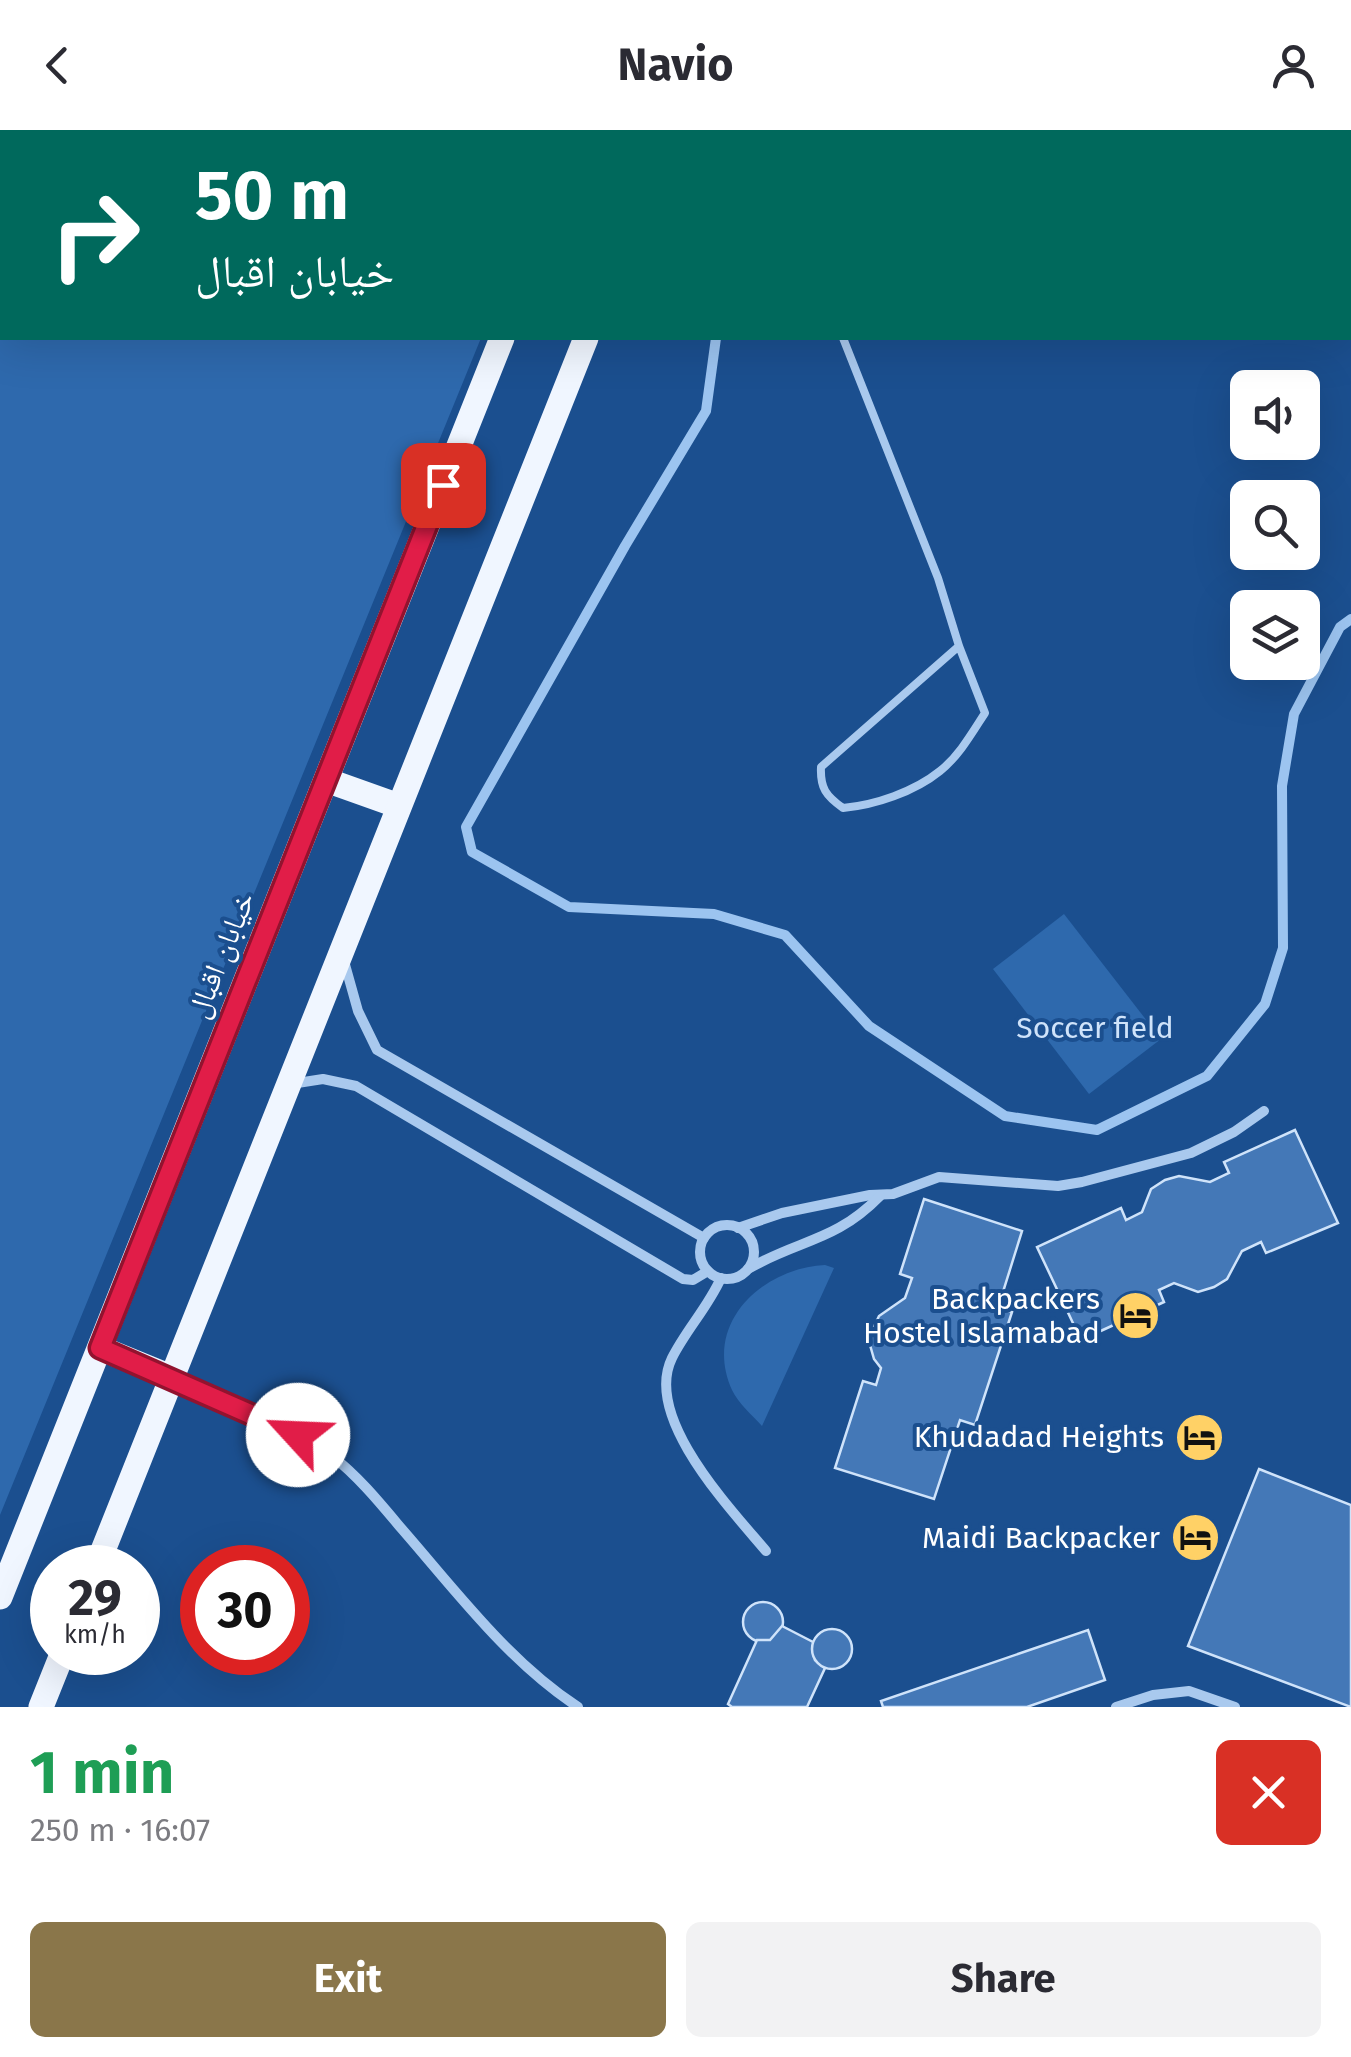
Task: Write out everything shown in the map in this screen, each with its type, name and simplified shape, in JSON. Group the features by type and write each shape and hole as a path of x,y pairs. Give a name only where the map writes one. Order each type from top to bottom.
{"main road":[{"name":"خیابان اقبال","path":"0,1597 501,340"},
{"path":"105,1545 585,340"},
{"path":"326,780 399,806"},
{"path":"100,1348 172,1377"},
{"path":"41,1707 54,1675"}],"street":[{"path":"342,951 358,1010 377,1050 704,1238"},
{"path":"288,1084 323,1078 356,1086 683,1279 693,1280 708,1272"},
{"path":"880,1196 861,1216 842,1228 748,1268 736,1277 721,1278 708,1272 700,1252 704,1238 724,1226 738,1228 782,1213 880,1196 939,1177 1036,1186 1082,1182 1191,1154 1264,1111"},
{"path":"738,1228 748,1236 753,1248 748,1268"},
{"path":"721,1278 713,1297 672,1357 664,1398 673,1425 726,1502 766,1551"},
{"path":"172,1377 298,1435 334,1457 378,1500 521,1662 541,1682 578,1707"},
{"path":"1116,1707 1152,1694 1189,1691 1235,1707"}],"lane":[{"path":"844,340 938,578 984,713 940,771 908,790 863,806 843,808 828,798 820,784 821,766 959,646"}],"green space":[{"path":"0,340 480,340 0,1515"},
{"name":"Soccer field","path":"1064,914 1161,1039 1089,1094 993,969"},
{"path":"825,1265 834,1268 762,1426 735,1395 725,1366 725,1343 732,1322 760,1288 802,1269"}],"building":[{"path":"1295,1130 1338,1223 1266,1253 1261,1242 1242,1251 1227,1279 1214,1287 1198,1292 1174,1283 1159,1290 1164,1302 1081,1340 1037,1247 1121,1208 1126,1220 1142,1212 1151,1189 1165,1180 1179,1176 1210,1182 1229,1173 1224,1162"},
{"path":"924,1199 1022,1231 998,1308 1012,1312 975,1425 960,1420 934,1499 835,1468 863,1381 876,1385 881,1368 870,1345 873,1329 879,1316 905,1298 912,1278 900,1274"},
{"path":"1259,1469 1351,1505 1351,1707 1188,1646"},
{"path":"763,1602 777,1608 783,1622 777,1636 763,1642 749,1636 743,1622 749,1608"},
{"path":"782,1626 813,1642 815,1660 825,1668 807,1707 732,1707 728,1704 757,1640 770,1640"},
{"path":"832,1629 846,1635 852,1649 846,1663 832,1669 818,1663 812,1649 818,1635"},
{"path":"1088,1630 1105,1680 1027,1707 883,1707 881,1701"}],"waterway":[{"path":"716,340 706,411 466,827 472,852 569,907 714,914 785,935 869,1026 1005,1116 1097,1130 1207,1076 1265,1004 1283,948 1282,786 1294,714 1340,627 1351,619"}],"place":[{"name":"Backpackers Hostel Islamabad","path":"1135,1316"},
{"name":"Khudadad Heights","path":"1199,1437"},
{"name":"Maidi Backpacker","path":"1195,1538"}],"route":[{"path":"298,1435 100,1348 443,485"}]}
